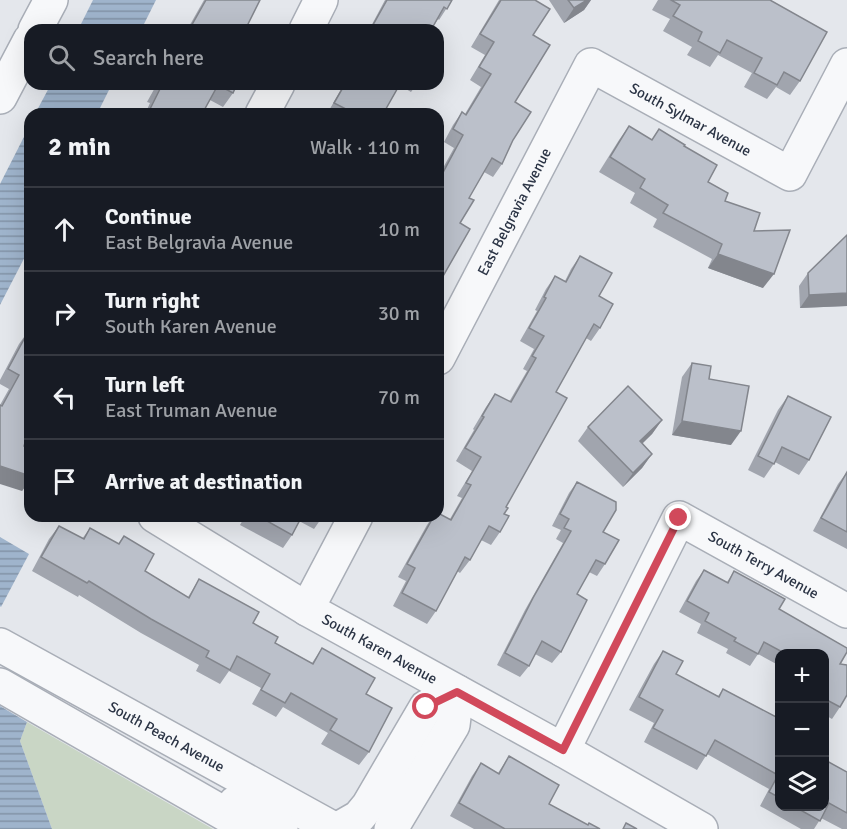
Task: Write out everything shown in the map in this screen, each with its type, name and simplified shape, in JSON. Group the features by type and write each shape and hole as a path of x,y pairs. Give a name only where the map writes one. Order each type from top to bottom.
{"street":[{"path":"38,24 51,0"},
{"path":"309,24 321,0"},
{"path":"0,97 24,51"},
{"name":"South Sylmar Avenue","path":"591,66 790,174 847,64"},
{"name":"East Belgravia Avenue","path":"444,347 591,66"},
{"path":"265,108 275,90"},
{"name":"South Terry Avenue","path":"563,750 679,518 847,611"},
{"name":"South Karen Avenue","path":"165,522 307,609 701,829"},
{"path":"307,609 353,522"},
{"name":"South Peach Avenue","path":"0,645 336,829"},
{"path":"0,685 251,829"},
{"path":"336,829 359,817 368,806 426,707 457,692"},
{"path":"391,829 453,725 457,692"},
{"path":"131,760 166,767 182,773 281,829"}],"green space":[{"path":"27,722 213,829 52,829 20,741"}],"water":[{"path":"93,0 156,0 144,24 81,24"},
{"path":"48,90 109,90 100,108 38,108"},
{"path":"24,137 24,259 0,305 0,184"},
{"path":"0,537 29,554 1,607 0,606"},
{"path":"0,706 27,722 20,741 52,829 0,829"}],"building":[{"path":"206,0 260,0 248,24 192,24"},
{"path":"387,0 452,0 447,9 444,7 434,24 374,24"},
{"path":"501,0 535,0 550,9 533,35 550,45 515,102 531,112 513,140 502,164 492,158 469,198 474,200 460,223 470,229 444,274 444,171 463,135 453,129 462,112 466,115 491,74 479,67 494,42 480,34"},
{"path":"568,0 587,0 574,8"},
{"path":"671,0 770,0 827,32 800,81 784,72 777,85 754,73 762,58 727,40 720,53 698,41 702,32 673,16 680,5"},
{"path":"160,90 215,90 205,108 150,108"},
{"path":"342,90 397,90 386,108 344,108 334,103"},
{"path":"629,126 652,140 659,129 717,165 708,182 728,193 725,201 760,213 754,231 790,230 774,274 718,254 722,244 663,213 668,205 640,188 645,179 610,157"},
{"path":"847,235 847,293 809,295 808,273"},
{"path":"580,256 612,273 599,296 613,304 600,328 594,324 556,392 567,398 506,507 508,508 504,514 509,516 500,532 489,526 470,560 465,557 436,611 402,593 415,568 407,564 431,522 444,522 444,516 451,520 471,485 466,483 481,457 465,448 495,394 511,402 536,358 532,356 544,336 529,328 555,276 566,282"},
{"path":"24,339 24,474 0,466 0,405 2,406 19,375 8,369"},
{"path":"692,363 711,366 709,379 749,386 741,431 682,421"},
{"path":"628,386 662,420 640,441 652,454 633,473 588,427"},
{"path":"788,396 831,417 809,460 782,447 774,464 758,456"},
{"path":"847,472 847,532 821,518"},
{"path":"577,482 616,502 616,510 603,532 619,540 605,564 596,560 577,594 587,600 561,652 542,641 529,666 505,653 571,531 564,528 569,519 560,514"},
{"path":"269,522 299,522 292,535"},
{"path":"59,526 84,539 90,528 119,544 124,536 154,554 145,571 189,598 199,579 259,612 253,623 278,637 275,643 313,664 322,648 375,678 366,694 392,708 369,752 330,730 337,719 291,693 285,703 261,690 270,674 237,656 230,670 206,657 209,651 89,581 87,583 41,557"},
{"path":"704,570 728,583 734,571 785,599 779,609 847,648 840,664 847,665 847,695 840,707 829,701 829,649 777,649 764,642 758,654 734,641 736,638 705,621 709,613 687,601"},
{"path":"663,651 683,661 676,674 719,697 723,689 775,716 775,773 715,740 706,756 653,728 663,710 639,697"},
{"path":"509,756 559,785 549,804 600,829 505,829 459,803 481,763 499,774"},
{"path":"829,762 847,772 847,813 829,803"},
{"path":"775,781 775,795 769,792"},
{"path":"802,811 825,811 820,821"},
{"path":"626,823 637,829 623,829"}],"route":[{"path":"426,707 457,692 563,750 679,518"}]}
